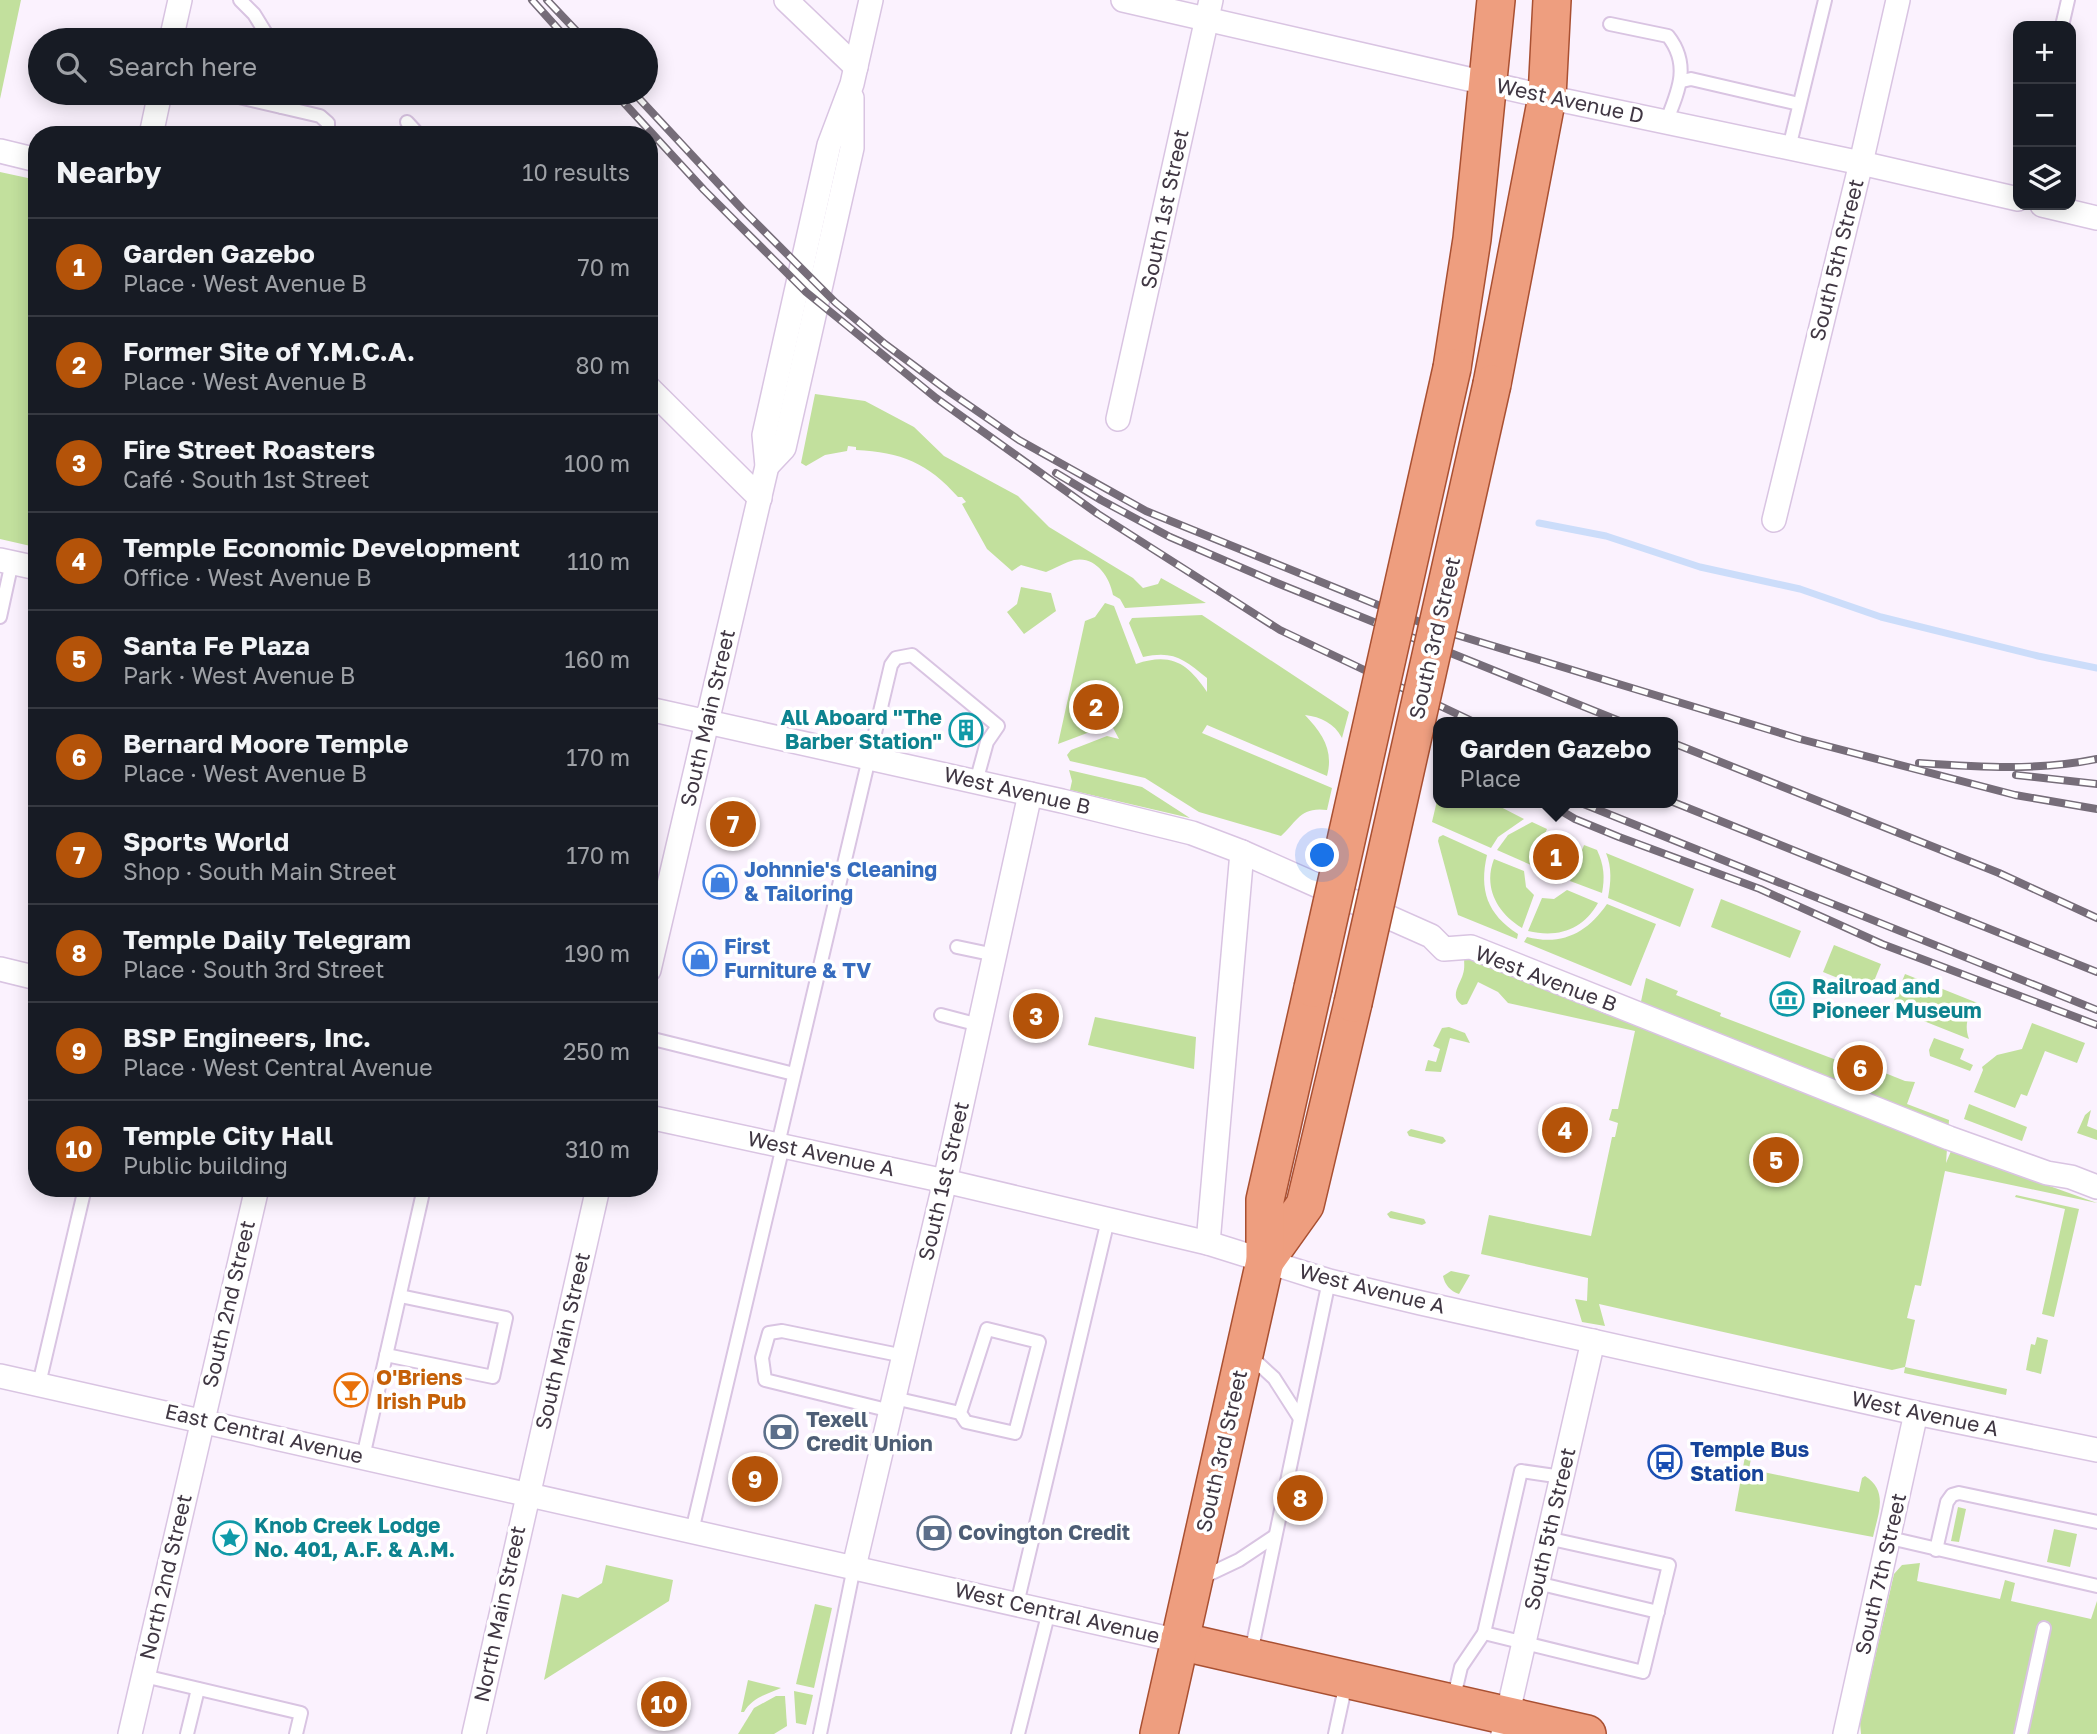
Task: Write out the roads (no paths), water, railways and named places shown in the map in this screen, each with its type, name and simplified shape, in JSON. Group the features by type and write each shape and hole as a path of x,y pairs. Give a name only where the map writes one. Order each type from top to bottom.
{"main road":[{"name":"South 3rd Street","path":"1159,1734 1265,1261 1265,1200 1452,368 1472,239 1496,0"},
{"name":"South 3rd Street","path":"1265,1261 1305,1205 1353,1003 1492,384 1547,97 1552,0"},
{"name":"West Central Avenue","path":"1179,1641 1452,1703 1506,1725 1587,1734"}],"street":[{"path":"174,28 180,0"},
{"path":"786,0 854,76"},
{"name":"South Main Street","path":"658,932 767,466 764,435 828,145 854,76 871,0"},
{"name":"West Avenue D","path":"1123,0 1209,9 1547,97 2013,198"},
{"name":"South 5th Street","path":"1773,520 1861,163 1897,0"},
{"name":"South 1st Street","path":"1118,419 1209,9"},
{"path":"153,126 157,105"},
{"path":"0,151 28,158"},
{"path":"2063,210 2097,218"},
{"path":"658,397 760,498"},
{"path":"6,561 28,566"},
{"name":"West Avenue B","path":"658,711 1192,833 1242,852 1431,936 1444,949 1471,947 1949,1138 2047,1174 2071,1177 2097,1187"},
{"name":"South 1st Street","path":"854,1567 945,1181 1030,794"},
{"path":"1208,1243 1242,852"},
{"path":"0,969 28,976"},
{"name":"West Avenue A","path":"658,1119 945,1181 1208,1243 1329,1281 1916,1413 2097,1450"},
{"name":"South 2nd Street","path":"202,1420 255,1197"},
{"name":"South Main Street","path":"527,1494 596,1197"},
{"name":"South 5th Street","path":"1506,1725 1593,1341"},
{"name":"East Central Avenue","path":"0,1376 527,1494"},
{"name":"South 7th Street","path":"1845,1734 1916,1413"},
{"name":"North 2nd Street","path":"130,1734 202,1420"},
{"name":"West Central Avenue","path":"527,1494 1179,1641"},
{"name":"North Main Street","path":"474,1734 527,1494"}],"lane":[{"path":"240,0 263,28"},
{"path":"1789,148 1825,0"},
{"path":"2063,21 2068,0"},
{"path":"1610,24 1668,36 1675,45 1682,81 1666,122"},
{"path":"1682,81 1691,79 1799,104"},
{"path":"273,105 320,116 328,126"},
{"path":"407,122 411,126"},
{"path":"0,617 6,561"},
{"path":"692,1531 794,1074 891,665 896,657 912,655 998,726 986,742 976,782"},
{"path":"957,947 995,955"},
{"path":"941,1015 979,1025"},
{"path":"658,1040 794,1074"},
{"path":"39,1384 83,1197"},
{"path":"363,1457 422,1197"},
{"path":"1017,1604 1108,1220"},
{"path":"1250,1657 1329,1281"},
{"path":"386,1355 494,1377 506,1318 400,1296"},
{"path":"904,1356 782,1331 769,1333 762,1358 765,1380 892,1405 960,1413 966,1422 1016,1433 1039,1342 987,1329 960,1413"},
{"path":"1245,1351 1274,1378 1299,1417"},
{"path":"1452,1703 1461,1667 1484,1633 1521,1471 1562,1477"},
{"path":"1937,1550 1947,1502 1952,1495 1959,1493 2097,1522"},
{"path":"1193,1581 1239,1560 1275,1536"},
{"path":"1484,1633 1643,1672 1669,1565 1547,1538"},
{"path":"1889,1538 2097,1586"},
{"path":"820,1734 854,1567"},
{"path":"1538,1583 1658,1612"},
{"path":"1018,1734 1049,1611"},
{"path":"2021,1734 2044,1628"},
{"path":"144,1676 301,1713 296,1734"},
{"path":"1335,1734 1347,1679"},
{"path":"187,1734 198,1689"}],"waterway":[{"path":"1539,523 1606,536 1700,567 1800,589 1881,617 2097,668"}],"railway":[{"path":"532,0 557,28"},
{"path":"547,0 574,28"},
{"path":"626,105 645,126"},
{"path":"645,105 743,210 835,302 885,344 1019,440 1146,511 1437,629 1800,739 2015,795 2097,809"},
{"path":"658,140 806,292 936,398 1098,514 1280,630 1463,717"},
{"path":"1056,473 1170,537 1610,717"},
{"path":"1678,745 1999,873 2097,918"},
{"path":"1919,763 2031,767 2097,759"},
{"path":"2016,775 2097,784"},
{"path":"1678,804 2097,972"},
{"path":"1556,808 1575,819 1619,837 1760,889 1882,944 2097,1025"},
{"path":"1593,808 2097,1010"}],"place":[{"name":"Former Site of Y.M.C.A.","path":"1096,707"},
{"name":"All Aboard \"The Barber Station\"","path":"966,730"},
{"name":"Sports World","path":"733,824"},
{"name":"Garden Gazebo","path":"1556,857"},
{"name":"Johnnie's Cleaning & Tailoring","path":"720,882"},
{"name":"First Furniture & TV","path":"700,959"},
{"name":"Railroad and Pioneer Museum","path":"1787,999"},
{"name":"Fire Street Roasters","path":"1036,1016"},
{"name":"Bernard Moore Temple","path":"1860,1068"},
{"name":"Temple Economic Development","path":"1565,1130"},
{"name":"Santa Fe Plaza","path":"1776,1160"},
{"name":"O'Briens Irish Pub","path":"351,1390"},
{"name":"Texell Credit Union","path":"781,1432"},
{"name":"Temple Bus Station","path":"1665,1462"},
{"name":"BSP Engineers, Inc.","path":"755,1479"},
{"name":"Temple Daily Telegram","path":"1300,1498"},
{"name":"Covington Credit","path":"934,1533"},
{"name":"Knob Creek Lodge No. 401, A.F. & A.M.","path":"230,1538"},
{"name":"Temple City Hall","path":"664,1704"}]}
